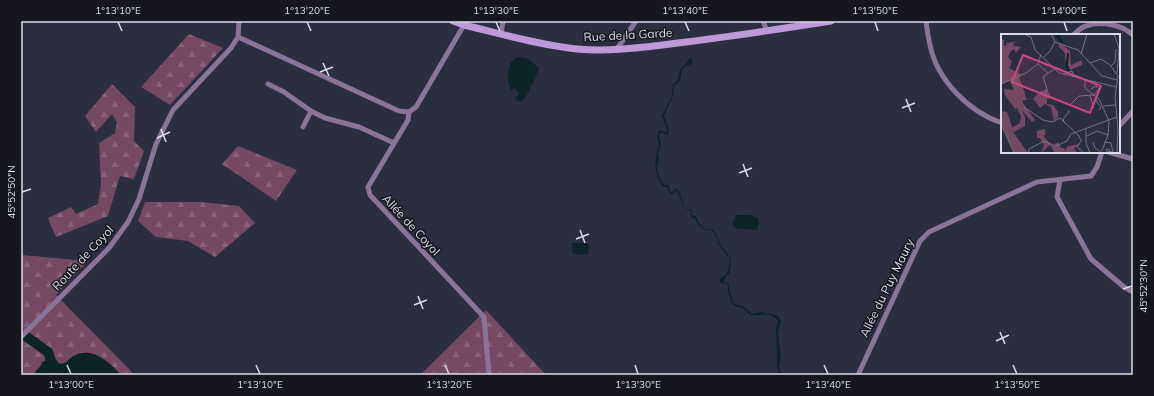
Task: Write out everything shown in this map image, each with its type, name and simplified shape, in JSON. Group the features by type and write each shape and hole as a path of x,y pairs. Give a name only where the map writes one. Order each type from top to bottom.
{"main road":[{"name":"Rue de la Garde","path":"453,21 546,45 579,49 617,49 654,46 831,21"}],"street":[{"path":"239,21 238,37 399,111 409,112"},
{"path":"501,34 503,21"},
{"path":"617,49 636,21"},
{"path":"763,21 767,31"},
{"path":"926,21 930,46 940,70 948,84 963,101 991,119 1001,123"},
{"path":"1074,34 1084,26 1099,23 1114,25 1128,31 1133,35"},
{"name":"Allée de Coyol","path":"464,24 416,107 409,112 408,120 368,187 370,195 484,317 489,375"},
{"name":"Route de Coyol","path":"21,337 109,248 128,222 139,199 156,144 173,110 232,48 238,37"},
{"path":"268,84 284,92 311,111 325,118 359,126 394,143"},
{"path":"1120,125 1133,110"},
{"path":"303,127 311,111"},
{"name":"Allée du Puy Maury","path":"858,375 920,241 929,232 1037,182 1091,176 1097,166 1102,153"},
{"path":"1112,153 1133,158"},
{"path":"1060,180 1057,198 1091,258 1124,287 1133,292"}],"green space":[{"path":"189,34 223,48 170,105 141,87"},
{"path":"112,84 135,107 134,141 144,151 134,179 120,176 108,216 56,237 48,218 71,207 76,214 98,204 101,184 99,143 115,133 117,122 112,114 96,132 85,116"},
{"path":"238,146 297,170 276,201 222,164"},
{"path":"145,202 202,202 239,206 255,223 215,257 188,241 156,237 138,221"},
{"path":"21,255 88,261 56,295 134,375 21,375"},
{"path":"486,310 546,375 420,375"}],"shaded area":[{"path":"517,57 528,59 539,68 527,95 521,102 515,98 519,93 514,88 511,91 508,78 510,64"},
{"path":"691,57 693,61 692,64 682,69 679,83 674,86 673,96 664,116 669,133 666,135 661,132 659,136 661,145 658,152 658,174 664,185 668,184 671,193 676,188 683,204 676,190 673,194 670,194 667,187 663,187 657,176 656,155 659,145 657,137 658,132 661,130 666,133 667,130 662,116 672,96 673,85 678,80 680,69"},
{"path":"686,208 692,210 692,215 696,216 703,228 699,225 695,218 693,219 691,216 691,211"},
{"path":"736,215 751,215 759,219 757,230 735,228 732,224"},
{"path":"703,228 712,229 718,237 719,243 731,258 730,272 725,277 724,282 728,283 733,303 744,307 752,314 762,312 778,316 781,321 778,333 781,358 779,366 781,375 777,367 776,327 778,320 770,315 750,315 743,308 732,304 728,291 728,285 726,283 721,283 719,280 728,272 730,258 718,243 717,238 711,230 706,230"},
{"path":"572,243 589,244 588,254 573,254"},
{"path":"28,337 44,347 50,356 54,357 58,364 65,363 80,353 94,354 115,368 121,375 35,375 42,362 45,361 47,353 26,338"}],"waterway":[{"path":"27,337 48,352 51,361 61,375"}]}
